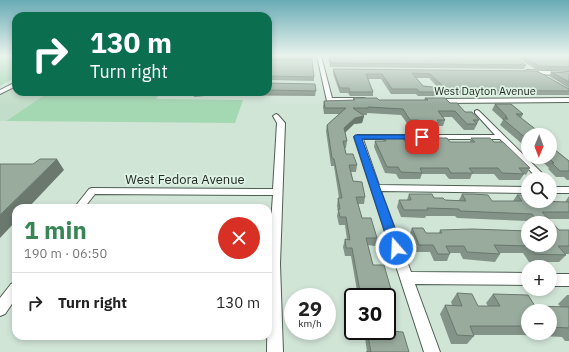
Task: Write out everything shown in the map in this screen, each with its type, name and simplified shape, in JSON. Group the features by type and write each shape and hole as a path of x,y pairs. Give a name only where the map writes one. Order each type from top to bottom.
{"street":[{"path":"322,72 329,100 375,100"},
{"path":"538,72 550,80"},
{"path":"544,72 569,74"},
{"path":"318,85 325,85"},
{"path":"0,92 12,86"},
{"name":"West Dayton Avenue","path":"428,101 569,100"},
{"path":"477,112 536,172"},
{"path":"272,252 281,123 276,116"},
{"path":"432,352 358,137 502,137"},
{"path":"375,188 521,190"},
{"path":"557,189 569,190"},
{"name":"West Fedora Avenue","path":"82,204 92,191 277,192"},
{"path":"406,278 521,279"},
{"path":"557,280 569,280"},
{"path":"0,309 12,293"},
{"path":"272,293 274,352"}],"shaded area":[{"path":"12,88 12,96 43,96 6,121 0,121 0,94"}],"green space":[{"path":"0,72 12,72 12,79 0,86"},
{"path":"43,96 158,96 156,99 243,100 235,123 6,121"}],"building":[{"path":"272,72 313,72 314,77 272,76"},
{"path":"334,72 540,72 569,89 569,91 447,90 430,74 412,73 423,86 433,87 438,92 419,92 417,89 392,89 382,74 366,74 373,92 350,92 349,88 340,88"},
{"path":"552,72 569,73 569,82"},
{"path":"272,83 315,84 316,91 272,90"},
{"path":"353,98 377,98 379,100 428,100 425,98 445,98 450,103 457,103 465,112 472,112 479,120 473,120 477,124 467,124 455,111 438,111 445,120 437,120 439,123 422,123 419,120 410,120 403,109 368,107 353,108 364,116 355,118 344,128 347,141 343,141 346,154 353,154 357,165 349,165 353,181 362,182 365,197 356,197 362,218 371,218 377,238 366,238 373,265 384,265 391,288 359,288 352,248 346,248 345,239 350,240 346,217 340,217 338,209 340,209 338,198 342,198 334,159 332,158 327,125 346,108 325,108 324,101 355,100"},
{"path":"495,104 511,104 523,114 516,114 534,128 521,128 521,134 503,119 508,119 505,117 507,117"},
{"path":"384,138 403,138 405,142 430,142 428,138 447,138 450,142 475,142 471,138 490,138 494,142 503,142 521,159 521,164 526,164 530,168 519,168 522,172 521,174 502,173 498,168 469,168 473,173 451,173 448,168 420,168 422,173 401,172 398,167 387,167 375,141 386,141"},
{"path":"557,152 569,161 569,171 560,171 553,164 557,164"},
{"path":"40,159 57,159 0,215 0,164 33,164"},
{"path":"409,194 432,194 434,198 466,201 462,194 488,195 492,201 521,201 521,208 557,208 557,202 569,202 569,212 542,212 546,216 534,216 532,214 460,211 459,209 427,208 428,210 404,210 399,200 411,200"},
{"path":"412,228 423,228 426,233 442,233 440,230 472,229 521,231 521,246 494,245 500,254 467,252 464,246 446,246 450,254 438,254 433,245 419,245"},
{"path":"557,228 559,230 569,230 569,246 558,246 566,255 535,254 534,252 557,252"},
{"path":"457,293 472,294 478,306 500,306 493,294 529,296 534,304 521,304 521,326 470,326 474,336 457,335 445,305 462,306"},
{"path":"557,307 569,307 569,328 557,327"},
{"path":"396,332 403,332 409,352 371,352 369,340 396,340"}],"route":[{"path":"396,248 358,137 422,137"}]}
